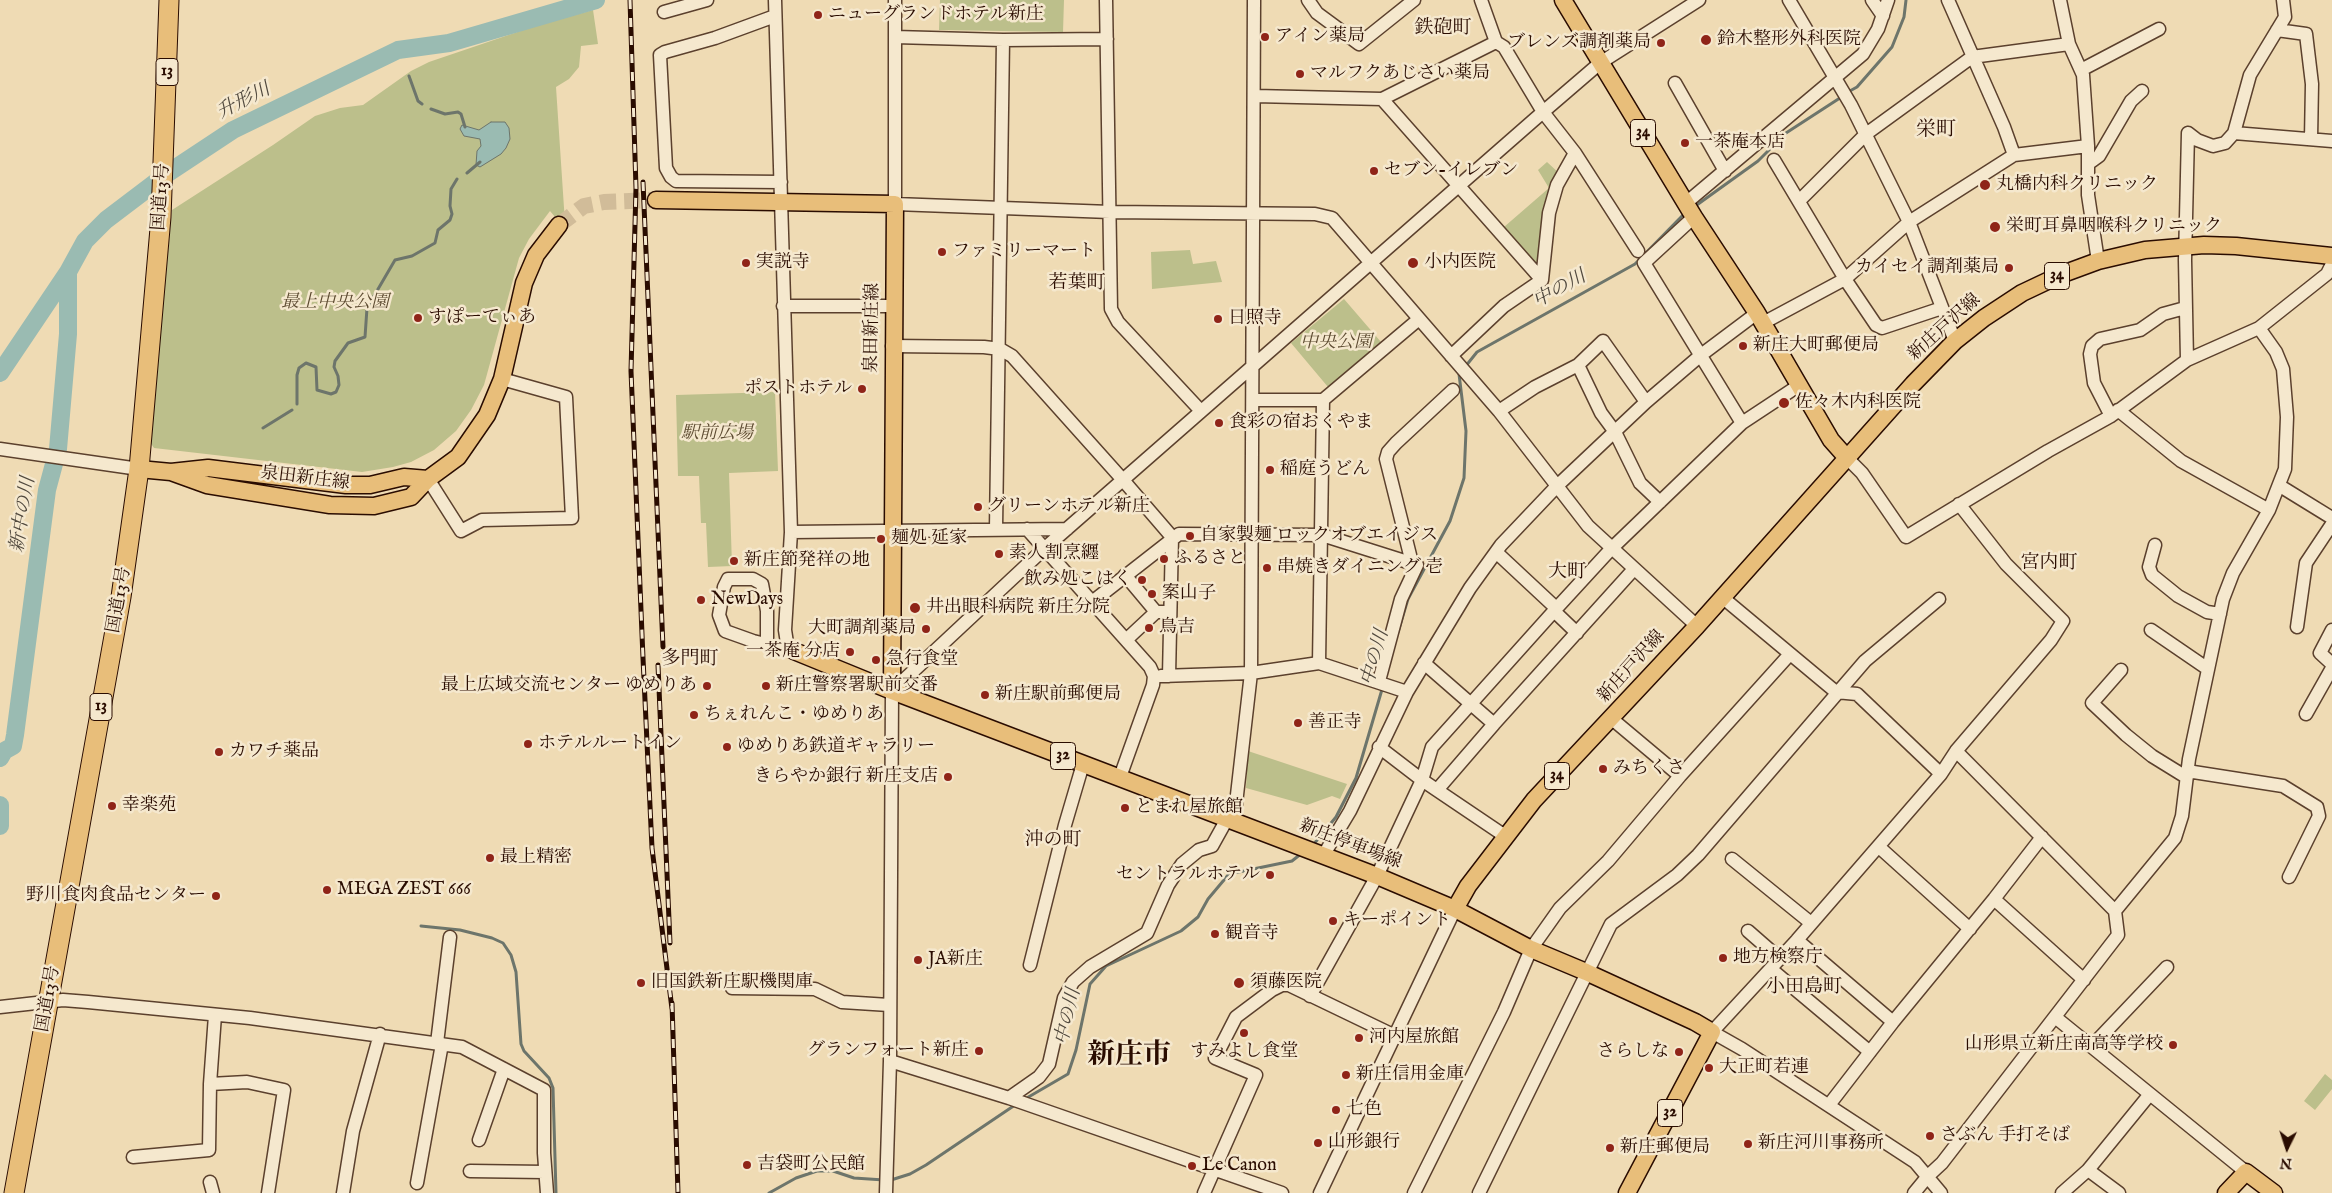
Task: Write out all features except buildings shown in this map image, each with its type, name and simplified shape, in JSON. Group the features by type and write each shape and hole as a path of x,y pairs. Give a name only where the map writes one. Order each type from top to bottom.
{"highway":[{"name":"国道13号","path":"14,1193 119,606 139,469 161,217 169,0"}],"main road":[{"name":"34","path":"1563,0 1690,210 1760,318 1831,440 1847,458"},
{"path":"656,200 894,204"},
{"name":"泉田新庄線","path":"892,691 894,204"},
{"name":"泉田新庄線","path":"139,469 171,472 207,485 330,505 374,506 411,497 428,479 458,457 478,432 502,379 524,282 536,255 559,224"},
{"name":"新庄戸沢線","path":"1455,910 1468,886 1534,800 1612,719 1955,341 1984,318 2022,293 2060,275 2098,261 2146,250 2185,246 2236,246 2332,256"},
{"name":"新庄停車場線","path":"794,651 892,691 1377,876 1455,910 1531,949 1586,972 1695,1022 1712,1032"},
{"name":"32","path":"1627,1193 1712,1032"},
{"path":"2226,1193 2246,1172 2274,1193"}],"street":[{"path":"664,12 708,0"},
{"path":"775,0 791,532 785,630 787,643 794,651"},
{"path":"895,0 894,204 1110,212 1315,214 1332,218 1499,410 1588,526 1697,626"},
{"path":"1106,0 1112,308 1118,322 1200,410"},
{"path":"1011,1098 1039,1077 1049,1064 1064,998 1073,982 1090,967 1146,933 1168,885 1182,864 1199,850 1212,846 1231,820 1251,673 1254,400 1252,214 1254,0"},
{"path":"1308,0 1317,13 1359,44 1414,0"},
{"path":"1481,0 1496,42 1504,47 1543,112 1574,153 1638,251"},
{"path":"886,1190 890,1061 892,691 1045,548 1200,410 1371,264 1600,63 1699,0"},
{"path":"1790,0 1852,106 1909,222 1955,341"},
{"path":"1872,0 1883,16"},
{"path":"1742,423 1644,263 1725,171 1837,80 1863,54 1883,16 1888,0"},
{"path":"1948,0 2004,127 2014,156"},
{"path":"2060,0 2069,44 2083,75 2088,146 2088,195 2098,261"},
{"path":"2187,360 2185,246 2188,133 2197,140 2213,146 2225,143 2234,133 2250,75 2285,17 2284,0"},
{"path":"775,16 660,55 666,168 670,177 676,181 781,182"},
{"path":"2081,70 2160,29"},
{"path":"2278,30 2306,34 2312,84 2311,139"},
{"path":"894,37 1003,40 1107,39"},
{"path":"996,529 1003,40"},
{"path":"1254,96 1382,98 1496,42"},
{"path":"1799,201 1866,134 1972,57 2069,44"},
{"path":"1675,83 1725,171"},
{"path":"2088,164 2099,156 2131,101 2142,91"},
{"path":"1382,98 1542,280"},
{"path":"2234,133 2332,141"},
{"path":"1312,852 1350,811 1407,692 1470,588 1496,552 1557,486 1646,402 1702,355 1760,318 1845,279 1909,222 2014,156 2088,146"},
{"path":"1454,360 1504,306 1542,280 1549,213 1557,185 1574,153"},
{"path":"1774,160 1845,279 1876,325 1882,328 1942,308"},
{"path":"1847,458 1862,473 1906,537 2115,413 2187,360 2260,328 2327,274 2332,264"},
{"path":"783,306 893,306"},
{"path":"2186,308 2164,314 2140,330 2100,339 2092,346 2090,354 2094,383 2115,413 2180,461 2269,510"},
{"path":"1254,400 1323,400 1418,319"},
{"path":"2115,911 2175,838 2182,816 2187,774 2220,614 2233,573 2269,510 2280,486 2286,459 2286,385 2283,369 2276,352 2260,328"},
{"path":"1499,410 1534,387 1578,365 1604,342 1646,402"},
{"path":"892,346 1000,348 1023,366 1172,538 1169,676"},
{"path":"1578,365 1601,412 1614,432 1640,483 1660,502"},
{"path":"428,479 461,531 482,520 572,518 566,397 502,379"},
{"path":"1310,996 1377,876 1422,780 1432,748 1555,609 1611,549 1742,423 1798,386"},
{"path":"1412,563 1386,459 1388,452 1396,443 1453,390"},
{"path":"1319,663 1323,400"},
{"path":"0,449 139,469"},
{"path":"2280,486 2332,518"},
{"path":"1941,1193 1915,1162 1829,1105 1712,1032 1780,959 1879,847 1941,774 1956,751 2051,640 2063,622 2006,564 1959,504"},
{"path":"2297,627 2306,563 2332,524"},
{"path":"791,532 996,529 1066,530"},
{"path":"1027,529 1150,667 1154,676 1153,685 1120,777"},
{"path":"1092,602 1179,534 1322,535 1417,565 1401,599 1383,683"},
{"path":"2155,544 2149,567 2152,575 2178,596 2206,612 2220,614"},
{"path":"1496,552 1555,609 1577,634"},
{"path":"1437,790 1494,724 1634,570"},
{"path":"1125,576 1156,612"},
{"path":"767,644 766,611 762,584 754,580 728,579 720,600 719,615 721,624 726,631 732,634 767,644 794,651"},
{"path":"1722,597 1836,692 1857,694 1941,774"},
{"path":"1479,1193 1611,924 1677,875 1698,855 1836,692 1865,661 1939,599"},
{"path":"1126,640 1156,612 1170,612"},
{"path":"2151,630 2208,669"},
{"path":"2306,714 2332,666 2320,653 2332,630"},
{"path":"1414,1193 1504,1012 1531,949 1560,908 1608,861 1680,776 1790,654"},
{"path":"1154,676 1251,673 1319,663 1407,692"},
{"path":"1424,663 1494,724"},
{"path":"2121,670 2092,703 2152,756 2187,774 2283,786 2317,807 2319,816 2289,876"},
{"path":"1612,719 1680,776"},
{"path":"1379,747 1422,780 1505,836"},
{"path":"1914,1193 1942,1163 2118,935 2115,911 1956,751"},
{"path":"1030,965 1065,825 1084,764"},
{"path":"1829,1105 1893,1022 1994,900 2042,837"},
{"path":"1879,847 1970,929"},
{"path":"1732,859 1811,923"},
{"path":"1994,900 2084,980"},
{"path":"1320,1193 1455,910"},
{"path":"1748,931 1780,959"},
{"path":"417,1183 439,1043 450,937"},
{"path":"1797,940 1893,1022"},
{"path":"2092,1046 2167,967"},
{"path":"1771,968 1870,1052"},
{"path":"1204,1193 1256,1075 1215,1058 1236,1017 1272,990 1282,985 1289,985 1395,1036"},
{"path":"732,988 816,989 842,1002 889,1005"},
{"path":"0,1007 48,1002 88,1002 380,1034 462,1047 544,1090 547,1193"},
{"path":"134,1157 209,1150 210,1084 215,1015"},
{"path":"2055,1016 2246,1172"},
{"path":"343,1193 353,1131 380,1034"},
{"path":"890,1061 1011,1098 1282,1193"},
{"path":"479,1140 504,1069"},
{"path":"210,1084 247,1082 284,1090 268,1193"},
{"path":"2062,1193 2088,1170 2150,1094"},
{"path":"2088,1170 2119,1193"},
{"path":"470,1171 545,1172"}],"green space":[{"path":"940,0 1064,0 1063,32 939,30"},
{"name":"最上中央公園","path":"593,10 598,44 581,46 579,67 569,79 556,87 565,223 561,224 550,211 529,239 519,258 484,385 471,410 456,431 434,450 411,462 362,472 154,448 150,442 172,210 315,116 340,108 363,105 411,71 429,62 538,25"},
{"path":"1547,162 1560,174 1541,267 1536,270 1504,227 1549,188 1538,170"},
{"path":"1190,250 1193,264 1216,261 1222,282 1152,289 1151,252"},
{"name":"中央公園","path":"1344,299 1381,342 1328,387 1291,343"},
{"name":"駅前広場","path":"775,392 778,471 729,473 732,566 708,567 706,523 701,523 699,476 678,476 676,395"},
{"path":"1248,751 1347,784 1340,799 1332,796 1307,805 1246,788"},
{"path":"2325,1074 2332,1080 2332,1089 2315,1110 2304,1101"}],"water":[{"path":"491,122 505,122 509,128 510,139 501,154 480,167 476,165 477,151 481,146 480,139 464,136 460,129 462,125 479,130"}],"waterway":[{"name":"升形川","path":"0,373 68,272 85,241 106,220 168,173 233,130 398,50 449,43 596,0"},
{"name":"中の川","path":"1848,92 1857,87 1892,47 1904,17 1906,0"},
{"path":"409,76 418,101 422,104"},
{"name":"中の川","path":"1694,207 1758,161 1786,133 1843,96"},
{"path":"431,109 445,114 458,112 461,114 465,127"},
{"path":"467,173 480,162"},
{"path":"297,404 297,375 299,368 306,363 316,367 317,390 331,394 336,392 339,385 334,367 335,361 348,343 365,337 367,308 395,260 412,256 435,243 438,230 450,220 452,214 450,206 451,189 457,179"},
{"name":"中の川","path":"1465,367 1477,352 1635,264 1685,213"},
{"name":"新中の川","path":"0,758 4,751 13,746 47,490 58,449 68,334 68,272"},
{"name":"中の川","path":"1398,632 1408,599 1450,521 1464,478 1466,431 1459,374 1461,371"},
{"path":"263,428 292,410"},
{"name":"中の川","path":"1313,845 1336,817 1356,778 1383,686"},
{"name":"新中の川","path":"0,805 0,826"},
{"name":"中の川","path":"1025,1099 1068,1074 1076,1050 1090,984 1106,966 1181,931 1198,917 1208,899 1229,874 1292,861 1302,853"},
{"path":"421,926 460,930 492,938 503,943 511,955 516,972 521,1044 524,1051 549,1078 553,1088 556,1193"},
{"name":"中の川","path":"891,1180 910,1174 926,1165 1015,1105"},
{"name":"中の川","path":"769,1193 796,1178 817,1171 833,1171 854,1178 884,1180"}],"tunnel":[{"path":"559,225 584,206 604,202 656,200"}],"railway":[{"path":"630,0 636,188 631,371 652,848 672,1009"},
{"path":"643,182 663,647"},
{"path":"658,665 670,943"},
{"path":"672,1003 678,1193"}],"place":[{"name":"ニューグランドホテル新庄","path":"818,15"},
{"name":"アイン薬局","path":"1265,37"},
{"name":"鈴木整形外科医院","path":"1706,40"},
{"name":"ブレンズ調剤薬局","path":"1661,43"},
{"name":"マルフクあじさい薬局","path":"1300,74"},
{"name":"一茶庵本店","path":"1685,143"},
{"name":"セブン-イレブン","path":"1374,171"},
{"name":"丸橋内科クリニック","path":"1985,185"},
{"name":"栄町耳鼻咽喉科クリニック","path":"1995,227"},
{"name":"ファミリーマート","path":"942,252"},
{"name":"実説寺","path":"746,263"},
{"name":"小内医院","path":"1413,263"},
{"name":"カイセイ調剤薬局","path":"2009,268"},
{"name":"すぽーてぃあ","path":"418,318"},
{"name":"日照寺","path":"1218,319"},
{"name":"新庄大町郵便局","path":"1743,346"},
{"name":"ポストホテル","path":"862,389"},
{"name":"佐々木内科医院","path":"1784,403"},
{"name":"食彩の宿おくやま","path":"1219,423"},
{"name":"稲庭うどん","path":"1270,470"},
{"name":"グリーンホテル新庄","path":"978,507"},
{"name":"自家製麺 ロックオブエイジス","path":"1190,536"},
{"name":"麺処 延家","path":"881,539"},
{"name":"素人割烹纒","path":"999,554"},
{"name":"ふるさと","path":"1164,559"},
{"name":"新庄節発祥の地","path":"734,561"},
{"name":"串焼きダイニング 壱","path":"1267,568"},
{"name":"飲み処こはく","path":"1142,580"},
{"name":"案山子","path":"1152,594"},
{"name":"NewDays","path":"701,600"},
{"name":"井出眼科病院 新庄分院","path":"915,608"},
{"name":"鳥吉","path":"1149,628"},
{"name":"大町調剤薬局","path":"926,629"},
{"name":"一茶庵 分店","path":"850,652"},
{"name":"急行食堂","path":"876,660"},
{"name":"最上広域交流センター ゆめりあ","path":"707,686"},
{"name":"新庄警察署駅前交番","path":"766,686"},
{"name":"新庄駅前郵便局","path":"985,695"},
{"name":"ちぇれんこ・ゆめりあ","path":"694,715"},
{"name":"善正寺","path":"1298,723"},
{"name":"ホテルルートイン","path":"528,744"},
{"name":"ゆめりあ鉄道ギャラリー","path":"727,747"},
{"name":"カワチ薬品","path":"219,752"},
{"name":"みちくさ","path":"1603,769"},
{"name":"きらやか銀行 新庄支店","path":"948,777"},
{"name":"幸楽苑","path":"112,806"},
{"name":"とまれ屋旅館","path":"1125,808"},
{"name":"最上精密","path":"490,858"},
{"name":"セントラルホテル","path":"1270,875"},
{"name":"MEGA ZEST 666","path":"327,890"},
{"name":"野川食肉食品センター","path":"216,896"},
{"name":"キーポイント","path":"1333,921"},
{"name":"観音寺","path":"1215,934"},
{"name":"地方検察庁","path":"1723,958"},
{"name":"JA新庄","path":"918,960"},
{"name":"旧国鉄新庄駅機関庫","path":"641,983"},
{"name":"須藤医院","path":"1239,983"},
{"name":"すみよし食堂","path":"1244,1033"},
{"name":"河内屋旅館","path":"1359,1038"},
{"name":"山形県立新庄南高等学校","path":"2173,1045"},
{"name":"グランフォート新庄","path":"979,1051"},
{"name":"さらしな","path":"1679,1052"},
{"name":"大正町若連","path":"1709,1068"},
{"name":"新庄信用金庫","path":"1346,1075"},
{"name":"七色","path":"1336,1110"},
{"name":"さぶん 手打そば","path":"1930,1136"},
{"name":"山形銀行","path":"1318,1143"},
{"name":"新庄河川事務所","path":"1748,1144"},
{"name":"新庄郵便局","path":"1610,1148"},
{"name":"吉袋町公民館","path":"747,1165"},
{"name":"Le Canon","path":"1192,1166"}],"district":[{"name":"鉄砲町","path":"1443,29"},
{"name":"栄町","path":"1936,131"},
{"name":"若葉町","path":"1077,284"},
{"name":"宮内町","path":"2049,564"},
{"name":"大町","path":"1567,573"},
{"name":"多門町","path":"690,660"},
{"name":"沖の町","path":"1053,841"},
{"name":"小田島町","path":"1804,988"},
{"name":"新庄市","path":"1129,1057"}]}
